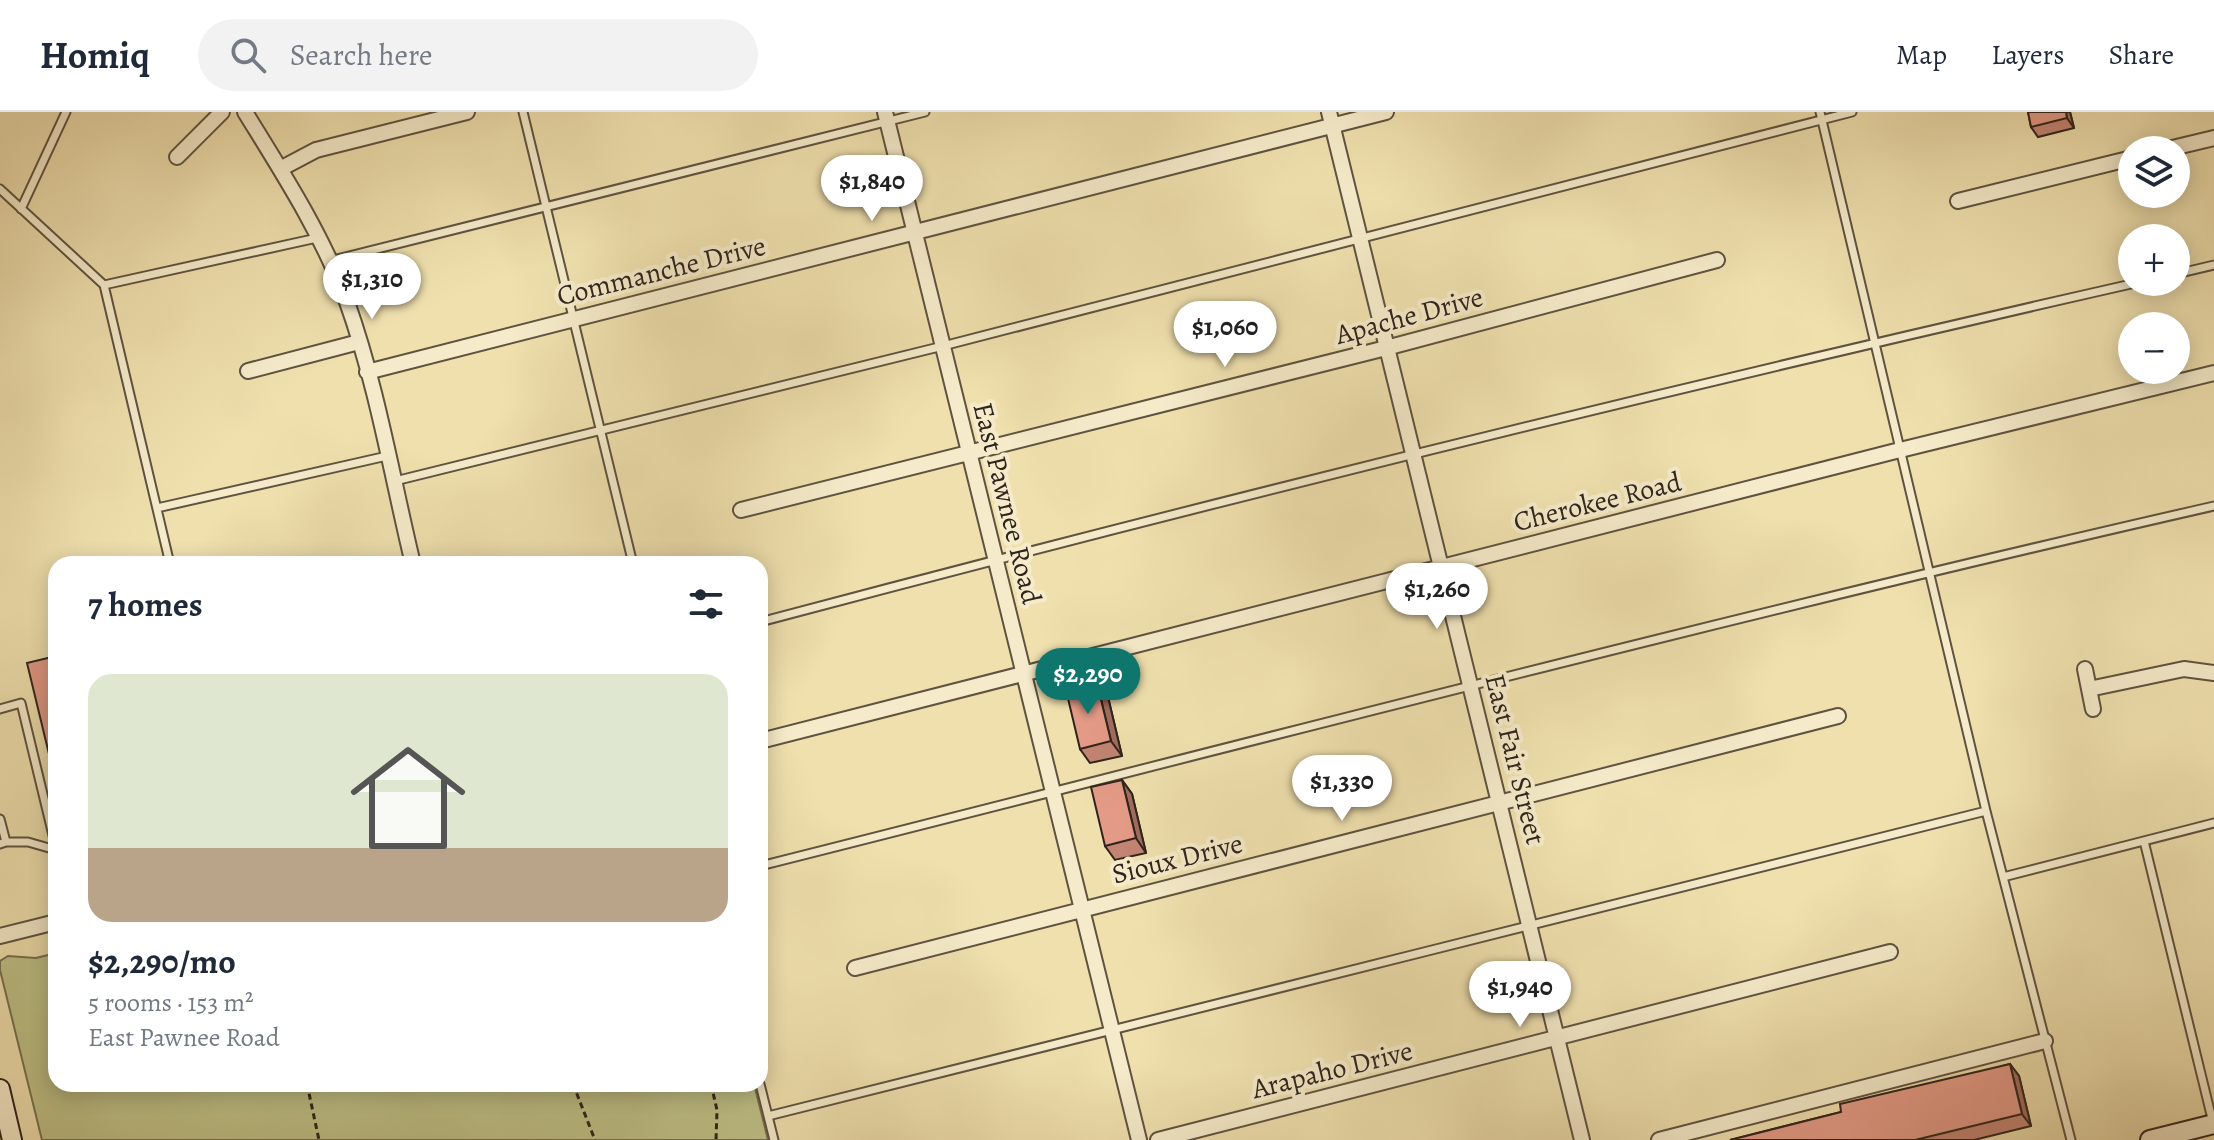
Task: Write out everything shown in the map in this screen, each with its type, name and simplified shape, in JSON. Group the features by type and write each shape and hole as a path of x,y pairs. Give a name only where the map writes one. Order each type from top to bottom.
{"main road":[{"path":"0,1089 3,1116 12,1140"},
{"path":"2150,1140 2214,1124"}],"street":[{"path":"177,157 222,112"},
{"path":"245,112 280,169 347,301 411,556"},
{"path":"280,169 316,150 467,112"},
{"name":"Commanche Drive","path":"367,372 915,232 1331,119 1386,112"},
{"name":"East Pawnee Road","path":"887,117 1139,1140"},
{"name":"East Fair Street","path":"1331,119 1582,1140"},
{"path":"2190,144 2214,138"},
{"path":"1958,201 2118,161"},
{"name":"Apache Drive","path":"741,510 1386,348 1717,260"},
{"path":"248,371 359,342"},
{"name":"Cherokee Road","path":"768,739 2214,373"},
{"path":"2085,669 2093,709"},
{"path":"2089,689 2184,669 2214,673"},
{"name":"Sioux Drive","path":"855,968 1838,716"},
{"path":"0,936 48,924"},
{"name":"Arapaho Drive","path":"1158,1140 1890,952"},
{"path":"1659,1140 2045,1041"}],"lane":[{"path":"21,209 66,112"},
{"path":"523,112 576,319 631,556"},
{"path":"329,261 887,117 925,112"},
{"path":"393,481 943,346 1821,115 1852,112"},
{"path":"1821,115 1986,811 2071,1140"},
{"path":"0,189 104,285 168,556"},
{"path":"104,285 317,238"},
{"path":"2190,271 2214,265"},
{"path":"768,620 1413,455 1876,342 2118,287"},
{"path":"157,508 387,456"},
{"path":"768,864 1470,684 1930,571 2214,506"},
{"path":"0,709 21,703 48,816"},
{"path":"768,1116 1986,811"},
{"path":"0,819 3,843 28,842 48,847"},
{"path":"2003,877 2214,823"},
{"path":"2144,841 2214,1124"},
{"path":"762,1092 774,1140"}],"path":[{"path":"309,1092 319,1140"},
{"path":"576,1092 595,1140"},
{"path":"713,1092 717,1110 716,1140"}],"green space":[{"path":"48,955 48,1092 756,1092 768,1140 42,1140 0,970 0,961 8,956 36,958"}],"building":[{"path":"2028,112 2066,112 2067,118 2031,127"},
{"path":"48,658 48,750 27,663"},
{"path":"1097,683 1111,741 1080,749 1066,690"},
{"path":"1122,780 1136,838 1105,846 1091,787"},
{"path":"2010,1064 2022,1114 1915,1140 1730,1140 1841,1112 1840,1104"}]}
